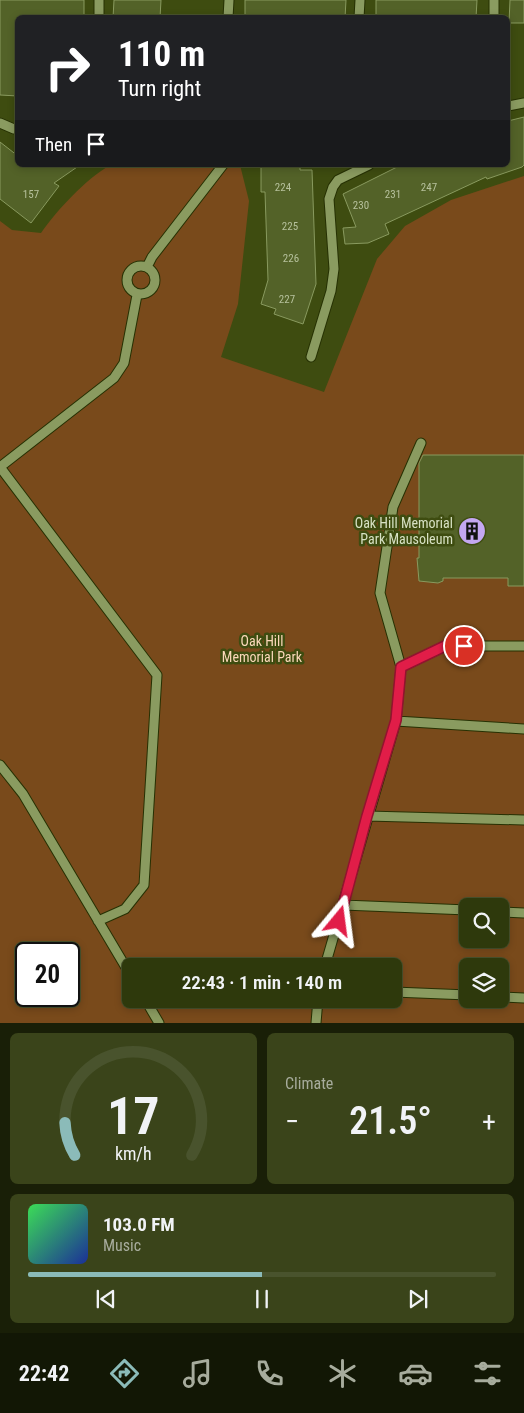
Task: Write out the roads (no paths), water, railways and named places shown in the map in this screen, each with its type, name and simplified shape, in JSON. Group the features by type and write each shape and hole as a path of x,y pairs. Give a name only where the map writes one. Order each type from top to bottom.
{"lane":[{"path":"98,15 99,0"},
{"path":"228,15 229,0"},
{"path":"359,15 360,0"},
{"path":"494,0 494,15"},
{"path":"510,106 524,103"},
{"path":"0,123 15,129"},
{"path":"147,267 152,257 221,167"},
{"path":"311,357 331,291 334,269 329,199 333,187 338,180 365,167"},
{"path":"140,266 147,267 154,273 156,281 153,289 146,294 137,294 130,290 127,284 128,275 132,269 140,266"},
{"path":"98,922 125,909 144,885 157,674 0,467 114,378 124,363 137,294"},
{"path":"327,958 396,720 401,667 380,593 393,507 421,443"},
{"path":"401,667 445,646 524,646"},
{"path":"396,720 524,729"},
{"path":"0,765 23,794 122,961"},
{"path":"367,816 524,820"},
{"path":"343,906 459,910"},
{"path":"509,912 524,913"},
{"path":"402,992 459,995"},
{"path":"509,997 524,998"},
{"path":"150,1008 159,1023"},
{"path":"316,1023 317,1008"}],"place":[{"name":"Oak Hill Memorial Park Mausoleum","path":"472,531"}],"park label":[{"name":"Oak Hill Memorial Park","path":"262,650"}]}
